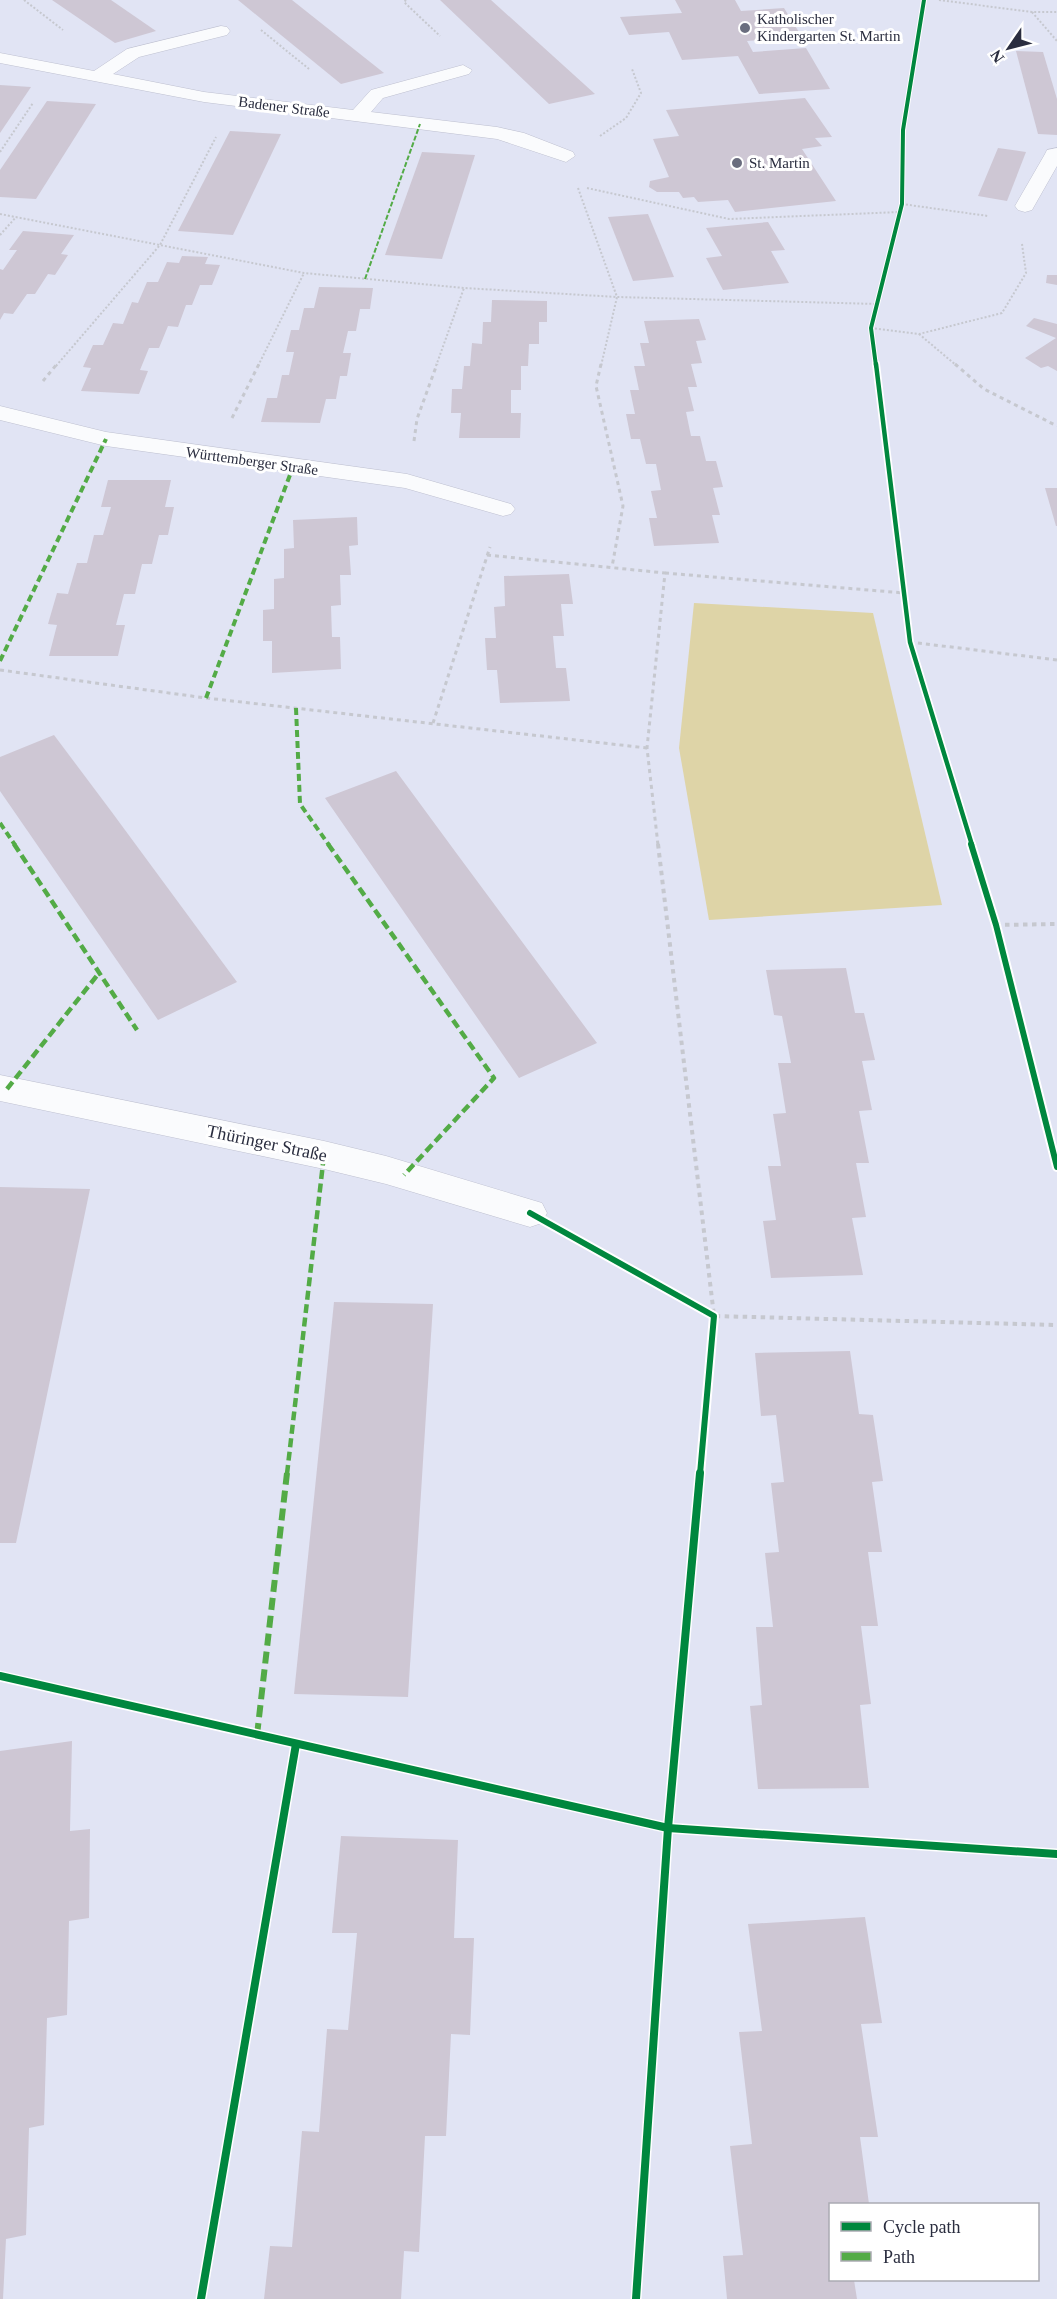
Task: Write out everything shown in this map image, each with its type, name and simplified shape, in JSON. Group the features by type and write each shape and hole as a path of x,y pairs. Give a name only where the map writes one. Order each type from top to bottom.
{"street":[{"path":"97,77 133,53 221,31"},
{"name":"Badener Straße","path":"0,58 235,101 497,133 517,137 566,156"},
{"path":"358,116 376,94 463,70"},
{"path":"1022,213 1054,154 1057,154"},
{"name":"Württemberger Straße","path":"7,415 106,439 407,482 503,509"},
{"name":"Thüringer Straße","path":"0,1088 324,1155 386,1170 530,1213"}],"path":[{"path":"939,0 1032,12 1057,12"},
{"path":"1032,12 1057,41"},
{"path":"260,29 311,72"},
{"path":"0,152 56,69"},
{"path":"566,156 626,118 641,93 632,69"},
{"path":"7,415 160,245 235,101"},
{"path":"612,567 623,506 596,386 617,297 577,186 729,219 900,212"},
{"path":"871,328 919,334 1002,313 1026,273 1022,213 902,204"},
{"path":"0,214 304,273 464,288 617,297 877,304"},
{"path":"0,235 16,217"},
{"path":"213,455 304,273"},
{"path":"407,482 417,419 464,288"},
{"path":"919,334 984,389 1057,426"},
{"path":"433,723 503,509"},
{"path":"487,555 904,593"},
{"path":"636,2299 668,1828 714,1316 647,748 665,573"},
{"path":"910,642 1057,660"},
{"path":"0,670 206,698 647,748"},
{"path":"996,925 1057,924"},
{"path":"530,1213 714,1316 1057,1325"}],"shaded area":[{"path":"694,603 873,613 942,905 709,920 679,748"}],"building":[{"path":"52,0 111,0 156,31 115,43"},
{"path":"238,0 292,0 384,73 341,84"},
{"path":"440,0 491,0 595,94 549,104"},
{"path":"675,0 735,0 741,11 784,8 802,37 747,41 753,52 806,48 830,89 759,94 738,56 682,60 669,32 629,35 620,17 682,13"},
{"path":"1016,51 1043,52 1057,99 1057,135 1038,134"},
{"path":"0,85 31,87 0,133"},
{"name":"St. Martin","path":"805,98 832,137 815,138 822,146 802,149 836,201 735,212 728,200 698,202 694,197 683,198 679,192 657,192 649,187 650,181 669,177 653,139 679,136 666,110"},
{"path":"47,101 96,104 36,199 0,197 0,170"},
{"path":"230,131 281,134 233,235 178,231"},
{"path":"998,148 1026,152 1007,201 978,196"},
{"path":"422,152 475,155 442,259 385,255"},
{"path":"648,214 674,277 633,281 608,217"},
{"path":"768,222 785,250 771,251 789,283 723,290 706,258 722,256 706,228"},
{"path":"23,231 74,235 61,254 68,255 55,275 48,274 35,294 27,294 13,314 4,313 0,320 0,269 3,270 17,250 9,250"},
{"path":"182,256 208,257 205,264 220,265 212,285 200,285 192,305 186,305 178,327 168,326 159,348 149,348 140,370 148,371 139,394 81,391 91,368 83,367 93,345 103,345 113,323 123,324 132,302 138,303 147,282 158,282 167,262 179,263"},
{"path":"1047,275 1057,275 1057,285 1046,283"},
{"path":"319,287 373,288 370,309 360,309 356,331 348,331 343,353 351,353 347,376 340,376 336,399 326,399 320,423 261,422 267,398 277,398 282,375 289,375 294,352 286,352 291,330 299,330 304,308 314,308"},
{"path":"492,300 547,301 547,322 539,322 539,344 529,344 528,366 521,366 521,390 511,390 511,413 521,413 520,438 459,438 461,413 451,413 452,389 462,389 464,366 470,366 472,343 482,344 483,322 491,322"},
{"path":"1034,318 1057,324 1057,371 1048,366 1041,368 1025,358 1056,338 1026,326"},
{"path":"699,319 706,340 696,341 702,363 691,364 697,387 688,387 694,411 686,412 691,436 700,436 706,461 716,461 723,487 713,488 720,515 712,515 719,543 654,546 649,518 657,518 651,491 661,490 656,464 646,464 640,439 631,439 626,414 635,414 630,390 639,390 634,366 645,366 640,343 649,343 644,321"},
{"path":"108,480 171,480 165,507 174,507 168,535 159,535 152,564 142,564 135,594 124,594 116,625 125,625 118,656 49,656 57,625 48,624 57,593 68,594 77,563 87,563 94,535 103,535 111,507 101,507"},
{"path":"1045,488 1057,488 1057,526 1056,526"},
{"path":"357,517 358,545 349,546 351,575 340,575 341,605 331,606 332,637 340,637 341,669 272,673 272,641 263,641 263,610 274,609 274,579 284,578 284,549 294,548 293,520"},
{"path":"569,574 573,604 561,604 564,636 553,636 556,668 566,668 570,701 500,703 497,670 487,670 485,638 496,638 494,607 505,606 504,576"},
{"path":"54,735 237,982 158,1020 0,791 0,757"},
{"path":"396,771 597,1043 519,1078 325,798"},
{"path":"846,968 855,1013 864,1013 875,1060 862,1061 872,1110 859,1111 869,1163 856,1163 866,1217 852,1218 863,1275 771,1278 763,1221 776,1220 768,1166 781,1166 773,1114 786,1113 778,1063 791,1063 782,1016 774,1015 766,970"},
{"path":"0,1187 90,1189 16,1543 0,1543"},
{"path":"334,1302 433,1304 408,1697 294,1694"},
{"path":"850,1351 859,1414 873,1415 883,1481 872,1482 882,1552 868,1552 878,1626 861,1626 871,1704 860,1705 869,1788 758,1789 750,1706 762,1705 756,1627 773,1627 765,1553 779,1552 771,1483 784,1482 776,1415 761,1416 755,1353"},
{"path":"72,1741 70,1831 90,1829 89,1918 69,1921 67,2015 47,2018 44,2125 29,2128 26,2235 6,2239 3,2299 0,2299 0,1751"},
{"path":"341,1836 458,1840 454,1938 474,1938 470,2035 451,2034 446,2136 425,2136 419,2252 404,2251 401,2299 264,2299 270,2246 292,2247 302,2131 319,2132 327,2029 348,2030 357,1933 332,1933"},
{"path":"865,1917 882,2023 861,2024 878,2137 860,2137 869,2203 829,2203 829,2281 854,2281 857,2299 727,2299 723,2256 743,2255 730,2146 752,2144 739,2032 762,2031 748,1924"}],"marked path":[{"path":"365,279 420,124"},
{"path":"0,661 106,439"},
{"path":"206,698 293,467"},
{"path":"296,708 300,804 494,1078 404,1175"},
{"path":"0,823 137,1030"},
{"path":"7,1089 99,973"},
{"path":"257,1735 324,1155"}],"cycle path":[{"path":"924,0 903,130 902,204 871,328 910,642 996,925 1057,1167"},
{"path":"530,1213 714,1316 668,1828 636,2299"},
{"path":"0,1676 668,1828 1057,1854"},
{"path":"201,2299 296,1744"}],"place":[{"name":"Katholischer Kindergarten St. Martin","path":"745,28"},
{"name":"St. Martin","path":"737,163"}]}
